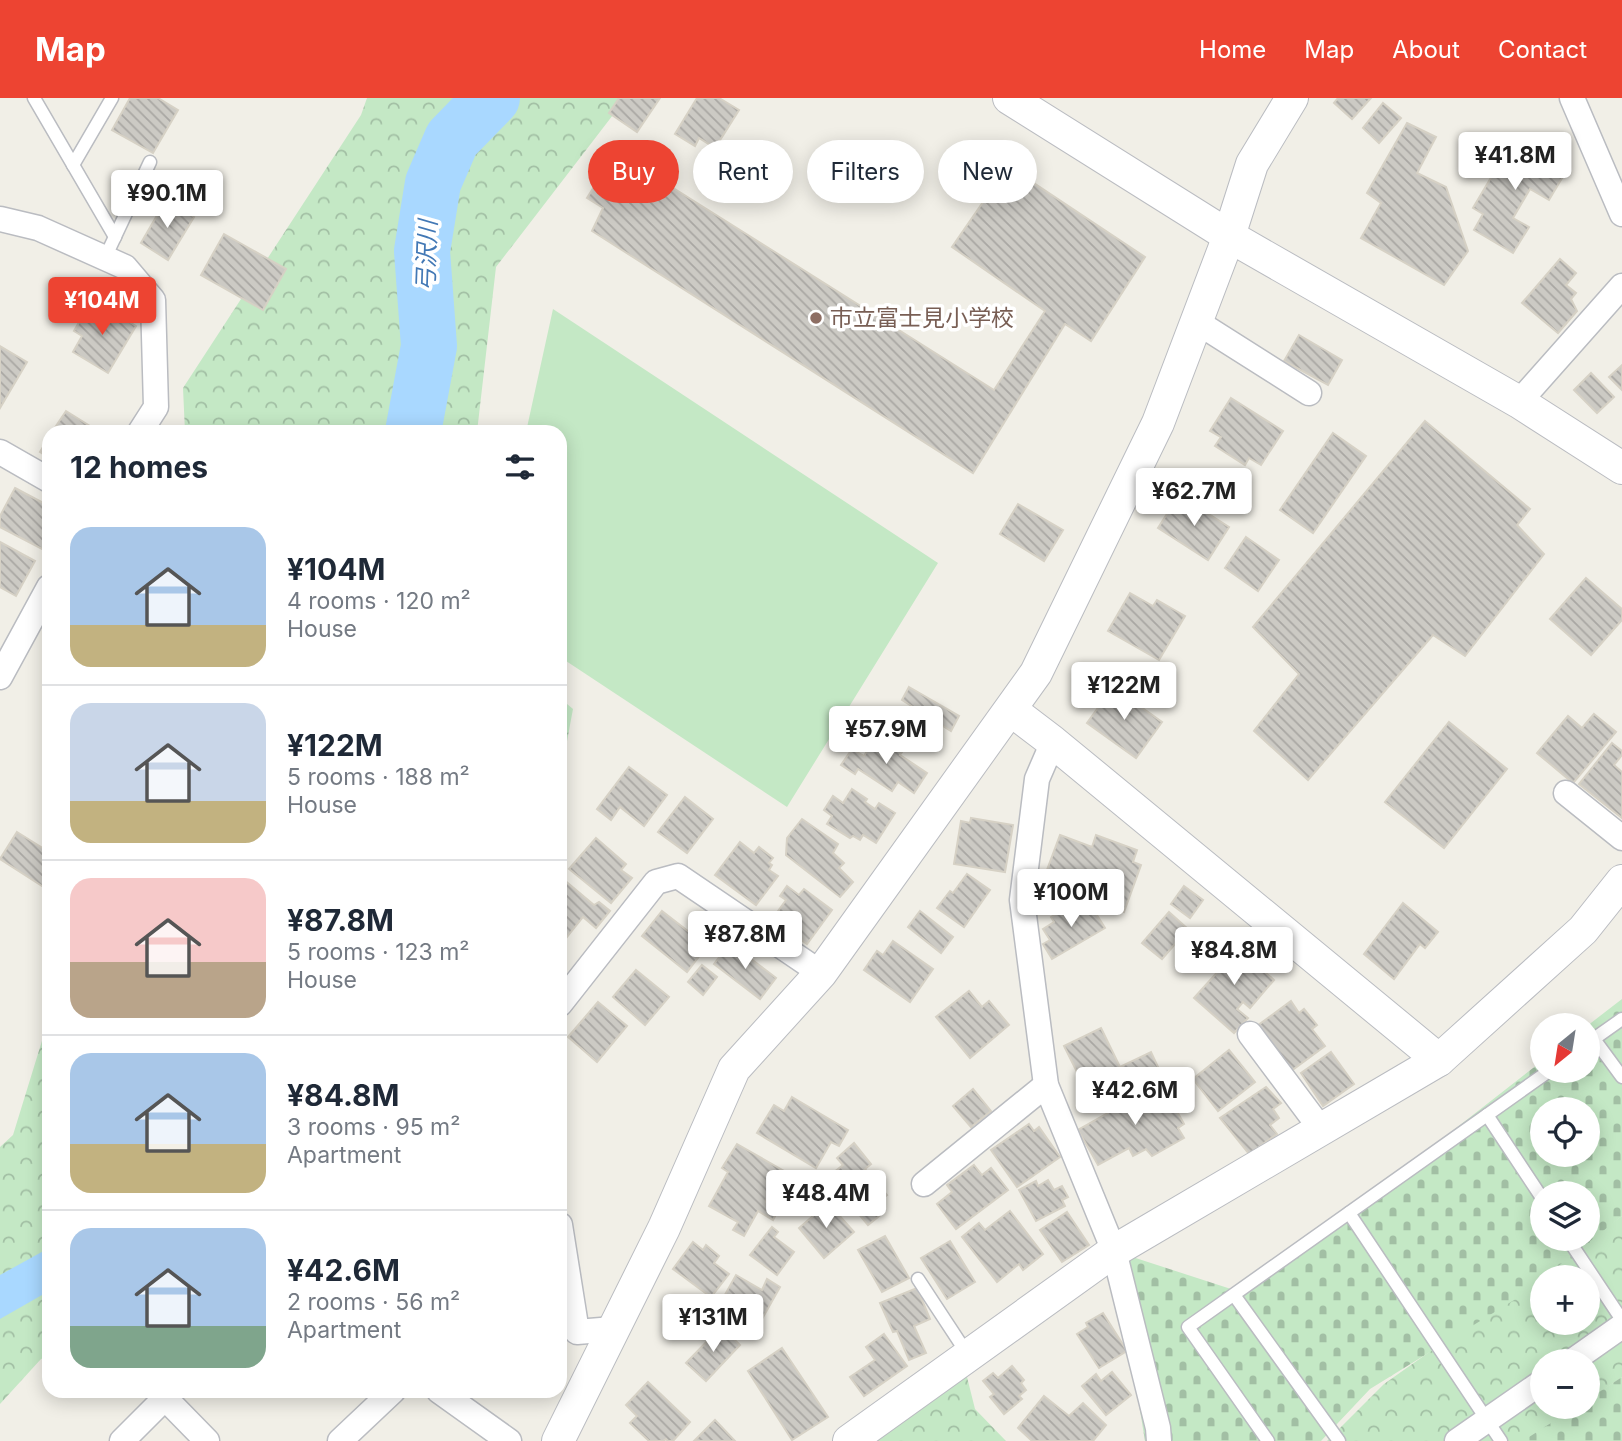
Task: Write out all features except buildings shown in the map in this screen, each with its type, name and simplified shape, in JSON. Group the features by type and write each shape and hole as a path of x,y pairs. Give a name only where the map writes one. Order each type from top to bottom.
{"street":[{"path":"1009,98 1229,236 1519,402 1622,468"},
{"path":"558,1441 664,1228 734,1069 821,973 1036,674 1158,422 1229,236 1252,164 1292,98"},
{"path":"1572,98 1622,214"},
{"path":"0,219 110,248 153,300 156,407 144,425"},
{"path":"1519,402 1622,286"},
{"path":"1197,322 1310,393"},
{"path":"0,452 42,476"},
{"path":"0,677 42,600"},
{"path":"1011,710 1054,742 1439,1059"},
{"path":"1054,742 1037,779 1021,900 1046,1085 1114,1251 1159,1441"},
{"path":"1566,793 1622,838"},
{"path":"567,995 656,882 678,876 821,973"},
{"path":"849,1441 1114,1251 1439,1059 1583,930 1622,881"},
{"path":"1250,1034 1321,1129"},
{"path":"924,1184 1046,1085"},
{"path":"567,1283 573,1333 613,1329"},
{"path":"1589,1349 1622,1326"},
{"path":"1457,1441 1530,1390"},
{"path":"122,1441 166,1398"},
{"path":"171,1398 207,1441"},
{"path":"340,1441 386,1398"},
{"path":"449,1398 509,1441"}],"lane":[{"path":"34,98 73,165 110,248"},
{"path":"73,165 112,98"},
{"path":"110,248 150,162"},
{"path":"1600,1035 1622,1019"},
{"path":"1600,1052 1622,1077"},
{"path":"1268,1441 1188,1327 1532,1083"},
{"path":"1487,1115 1531,1181"},
{"path":"1349,1213 1501,1441"},
{"path":"1577,1251 1622,1320"},
{"path":"918,1279 968,1355"},
{"path":"1234,1295 1339,1441"}],"green space":[{"path":"367,98 626,98 594,140 588,140 588,147 496,267 478,425 185,425 183,388 361,115"},
{"path":"553,309 938,563 787,807 567,662 567,425 528,425"},
{"path":"567,704 573,709 567,741"},
{"path":"1622,999 1622,1216 1600,1233 1600,1181 1530,1181 1530,1251 1577,1251 1560,1265 1530,1265 1530,1288 1370,1389 1321,1441 1145,1441 1114,1251 1231,1289 1437,1143 1530,1070 1530,1083 1600,1083 1600,1016"},
{"path":"42,1041 42,1359 0,1404 0,1147 13,1135"},
{"path":"1622,1216 1622,1377 1600,1392 1600,1349 1530,1349 1530,1419 1560,1419 1527,1441 1327,1441 1384,1384 1530,1281 1530,1335 1600,1335 1600,1265 1553,1265 1572,1251 1600,1251 1600,1232"},
{"path":"967,1377 975,1409 1006,1441 854,1441 924,1382"},
{"path":"1622,1377 1622,1441 1523,1441 1557,1419 1600,1419 1600,1391"}],"water":[{"path":"42,1252 42,1295 0,1319 0,1275"}],"waterway":[{"name":"弓沢川","path":"414,425 429,346 422,251 433,183 452,139 492,98"}],"place":[{"name":"市立富士見小学校","path":"816,318"}]}
